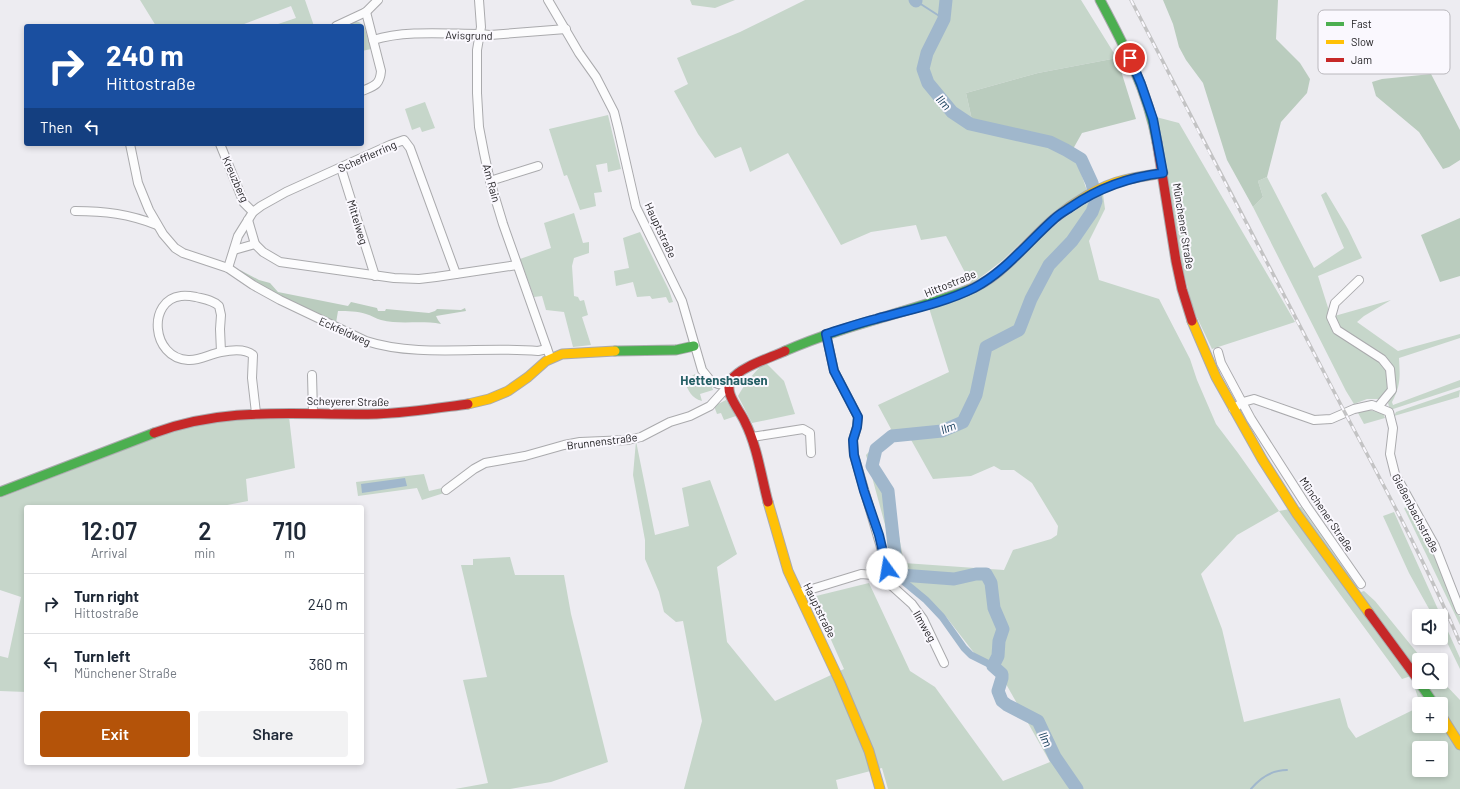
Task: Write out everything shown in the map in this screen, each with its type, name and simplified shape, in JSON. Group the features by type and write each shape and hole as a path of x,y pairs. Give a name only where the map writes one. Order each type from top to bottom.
{"street":[{"path":"340,24 366,12 378,0"},
{"name":"Am Rain","path":"479,0 481,22 476,60 477,110 479,127 490,181 517,265 549,354"},
{"name":"Hauptstraße","path":"548,0 579,53 596,77 614,112 636,207 682,301 699,363 705,375 718,384 729,385 730,394 746,421 752,437 771,516 788,571 843,689 869,751 880,789"},
{"name":"Münchener Straße","path":"1100,0 1124,45 1141,84 1153,119 1163,173 1176,261 1188,308 1205,353 1233,409 1262,460 1297,514 1412,672"},
{"path":"364,90 377,84 381,71 366,12"},
{"name":"Avisgrund","path":"373,40 392,35 490,35 566,29"},
{"name":"Schefflerring","path":"228,268 238,236 254,212 266,203 390,145 404,140 410,148 456,274"},
{"name":"Eckfeldweg","path":"130,146 138,183 149,210 169,242 178,250 228,268 280,300 366,341 378,345 427,349 538,351 549,354"},
{"name":"Kreuzberg","path":"221,146 244,203 254,212"},
{"path":"490,181 538,166"},
{"name":"Mittelweg","path":"341,168 375,276"},
{"name":"Hittostraße","path":"729,385 730,380 734,375 742,370 826,334 873,319 933,304 973,288 990,278 1055,218 1083,199 1105,187 1123,180 1163,173"},
{"path":"76,211 95,211 135,216 157,225"},
{"path":"248,220 255,244 263,252 280,262 375,276 419,279 517,265"},
{"path":"234,250 255,244"},
{"path":"1233,409 1243,402 1254,399 1306,418 1323,420 1331,419 1363,406 1372,405 1378,407 1392,390 1390,369 1382,359 1337,330 1331,317 1335,303 1359,280"},
{"path":"221,352 221,315 219,306 216,303 201,298 182,295 170,300 164,307 159,317 157,327 158,335 163,346 179,358 190,360 221,352 239,350 252,354 252,378 256,413"},
{"path":"826,334 834,371 858,417 853,440 853,450 887,566 882,578"},
{"name":"Scheyerer Straße","path":"0,492 176,425 220,416 256,413 313,412 377,414 400,413 470,404 489,399 508,391 528,377 549,354 676,350 694,346"},
{"name":"Münchener Straße","path":"1218,352 1221,364 1252,419 1306,505 1361,584"},
{"path":"312,375 313,412"},
{"name":"Brunnenstraße","path":"446,490 474,469 485,463 525,456 580,442 628,440 641,437 670,422 690,416 710,406 729,385"},
{"name":"Gießenbachstraße","path":"1378,407 1389,412 1393,428 1390,454 1395,474 1435,546 1460,610"},
{"path":"752,437 803,429 810,433 811,453"},
{"name":"Ilmweg","path":"799,593 862,574 873,574 882,578 907,599 923,619 944,663"},
{"path":"1448,725 1460,745"}],"green space":[{"path":"140,0 305,0 313,24 278,24 296,18 291,6 244,24 155,24"},
{"path":"690,0 735,0 715,8 692,5"},
{"path":"805,0 1081,0 1117,58 1038,73 966,93 972,120 1073,149 1087,191 1038,226 1003,260 971,284 946,236 921,240 916,225 871,232 841,245 788,153 750,172 741,147 715,158 698,134 674,91 688,84 677,58 740,32"},
{"path":"1163,0 1278,0 1276,39 1300,63 1310,79 1307,93 1281,122 1267,177 1258,181 1263,197 1253,207 1227,160 1203,83 1186,60 1179,47 1173,24"},
{"path":"359,22 362,24 350,24"},
{"path":"364,26 371,49 364,51"},
{"path":"1117,58 1136,119 1082,133 1073,149 972,120 966,93 1038,73"},
{"path":"1431,74 1460,130 1460,160 1443,169 1419,132 1376,96 1372,82 1382,79"},
{"path":"425,102 435,128 422,132 420,127 412,130 405,109"},
{"path":"608,115 621,169 608,172 607,163 596,165 602,192 594,193 596,206 580,210 567,175 564,176 549,129"},
{"path":"1156,117 1179,123 1295,322 1212,349 1193,309 1180,257"},
{"path":"1267,177 1314,268 1344,248 1321,195 1326,192 1348,229 1362,258 1318,276 1331,317 1391,300 1364,316 1357,322 1398,351 1460,334 1460,338 1399,358 1399,380 1392,402 1393,405 1460,380 1460,387 1390,410 1388,403 1394,391 1388,369 1389,390 1380,399 1367,399 1354,404 1253,207 1263,197 1258,181"},
{"path":"1103,194 1105,209 1089,241 1099,280 1159,299 1190,359 1197,380 1216,424 1279,511 1237,535 1201,574 1222,629 1244,722 1340,698 1348,727 1356,738 1412,710 1412,733 1448,733 1448,697 1418,697 1415,689 1448,689 1448,687 1460,700 1460,789 888,789 882,768 836,780 838,789 684,789 702,721 683,621 676,622 664,612 659,592 645,559 645,540 633,475 636,441 655,535 689,526 682,488 710,480 737,554 717,567 727,642 775,701 844,669 812,597 869,583 910,671 935,687 1003,781 1050,762 997,668 978,658 947,618 899,576 866,455 891,429 878,405 949,372 929,308 973,293 1064,218","holes":["897,438 910,438 933,479 971,476 994,466 1001,470 1014,470 1032,483 1058,526 1057,535 1051,539 1013,550 1004,570 904,563 890,487 876,465 878,454"]},
{"path":"574,213 583,243 589,242 589,253 574,258 572,266 574,296 578,297 580,301 584,300 588,315 582,317 591,345 573,347 564,312 546,310 542,296 534,297 520,259 551,248 544,223"},
{"path":"1460,218 1460,276 1440,282 1421,235"},
{"path":"640,232 669,290 673,302 669,303 666,297 652,299 650,296 637,297 633,282 616,286 614,271 629,268 623,238"},
{"path":"240,270 259,280 270,283 278,292 348,306 351,302 377,308 378,311 385,311 386,309 429,313 437,309 461,310 465,308 466,311 436,316 441,324 388,321 359,312 338,311 336,323 277,296 251,278 243,276"},
{"path":"765,362 784,381 795,414 752,423 738,396 750,378"},
{"path":"695,374 704,384 712,387 713,390 700,394 702,401 693,396 684,381"},
{"path":"1460,390 1459,397 1394,416 1396,412"},
{"path":"726,400 736,416 724,420 721,413 717,414 714,406"},
{"path":"1364,409 1383,413 1385,418 1364,424 1357,411"},
{"path":"289,417 295,468 246,479 248,501 227,505 24,505 24,692 0,691 0,656 8,658 21,597 0,590 0,498 173,431 218,420"},
{"path":"424,474 429,491 442,488 444,493 422,500 417,488 358,496 356,482"},
{"path":"1410,506 1434,550 1460,617 1460,625 1404,508"},
{"path":"1301,507 1361,592 1364,591 1375,601 1417,653 1412,653 1412,679 1411,676 1402,679 1279,511"},
{"path":"1394,512 1438,609 1429,609 1409,573 1383,516"},
{"path":"510,557 515,575 564,575 571,614 608,762 551,782 510,789 455,789 488,783 463,680 487,677 461,565 473,565 473,559"},
{"path":"1448,631 1460,658 1460,669 1448,644"}],"water":[{"path":"405,478 407,486 362,493 361,484"}],"waterway":[{"name":"Ilm","path":"946,0 944,19 927,53 923,69 928,83 952,112 970,124 1050,142 1081,159 1092,183 1096,201 1092,212 1072,241 1049,265 1031,299 1019,330 986,347 976,395 963,422 942,431 892,436 876,449 872,466 888,491 896,565 901,575 954,579 976,574 986,574 991,583 994,608 1003,629 999,641 998,656 993,666 1002,674 998,691 1002,701 1038,721 1055,757 1077,789"},
{"name":"Ilm","path":"916,1 944,19"},
{"path":"901,575 903,581 926,600 942,617 964,648 971,655 993,666"},
{"path":"1251,789 1266,775 1276,771 1287,770"}],"railway":[{"path":"1131,0 1404,525 1460,643"}],"traffic: fast":[{"path":"1100,0 1134,69 1148,105 1157,142"},
{"path":"785,351 853,326 922,306 968,290"},
{"path":"615,351 676,350 694,346"},
{"path":"0,492 154,433"},
{"path":"1424,689 1429,697"}],"traffic: slow":[{"path":"968,290 992,277 1014,258 1044,227 1087,196 1115,182 1163,173"},
{"path":"1192,321 1216,377 1262,459 1297,514 1369,613"},
{"path":"468,404 489,399 508,391 528,377 546,361 562,354 615,351"},
{"path":"768,502 788,571 840,682 869,751 880,789"},
{"path":"1448,726 1460,745"}],"traffic: jam":[{"path":"1157,142 1176,261 1182,289 1192,321"},
{"path":"768,502 753,441 743,417 733,401 729,390 729,385 735,375 741,371 785,351"},
{"path":"154,433 182,424 209,418 237,415 377,414 468,404"},
{"path":"1369,613 1412,671"}],"district":[{"name":"Hettenshausen","path":"724,380"}],"route":[{"path":"887,569 879,535 869,508 852,445 858,417 834,371 826,334 873,319 933,304 973,288 990,278 1055,218 1083,199 1105,187 1123,180 1163,173 1153,119 1130,58"}]}
